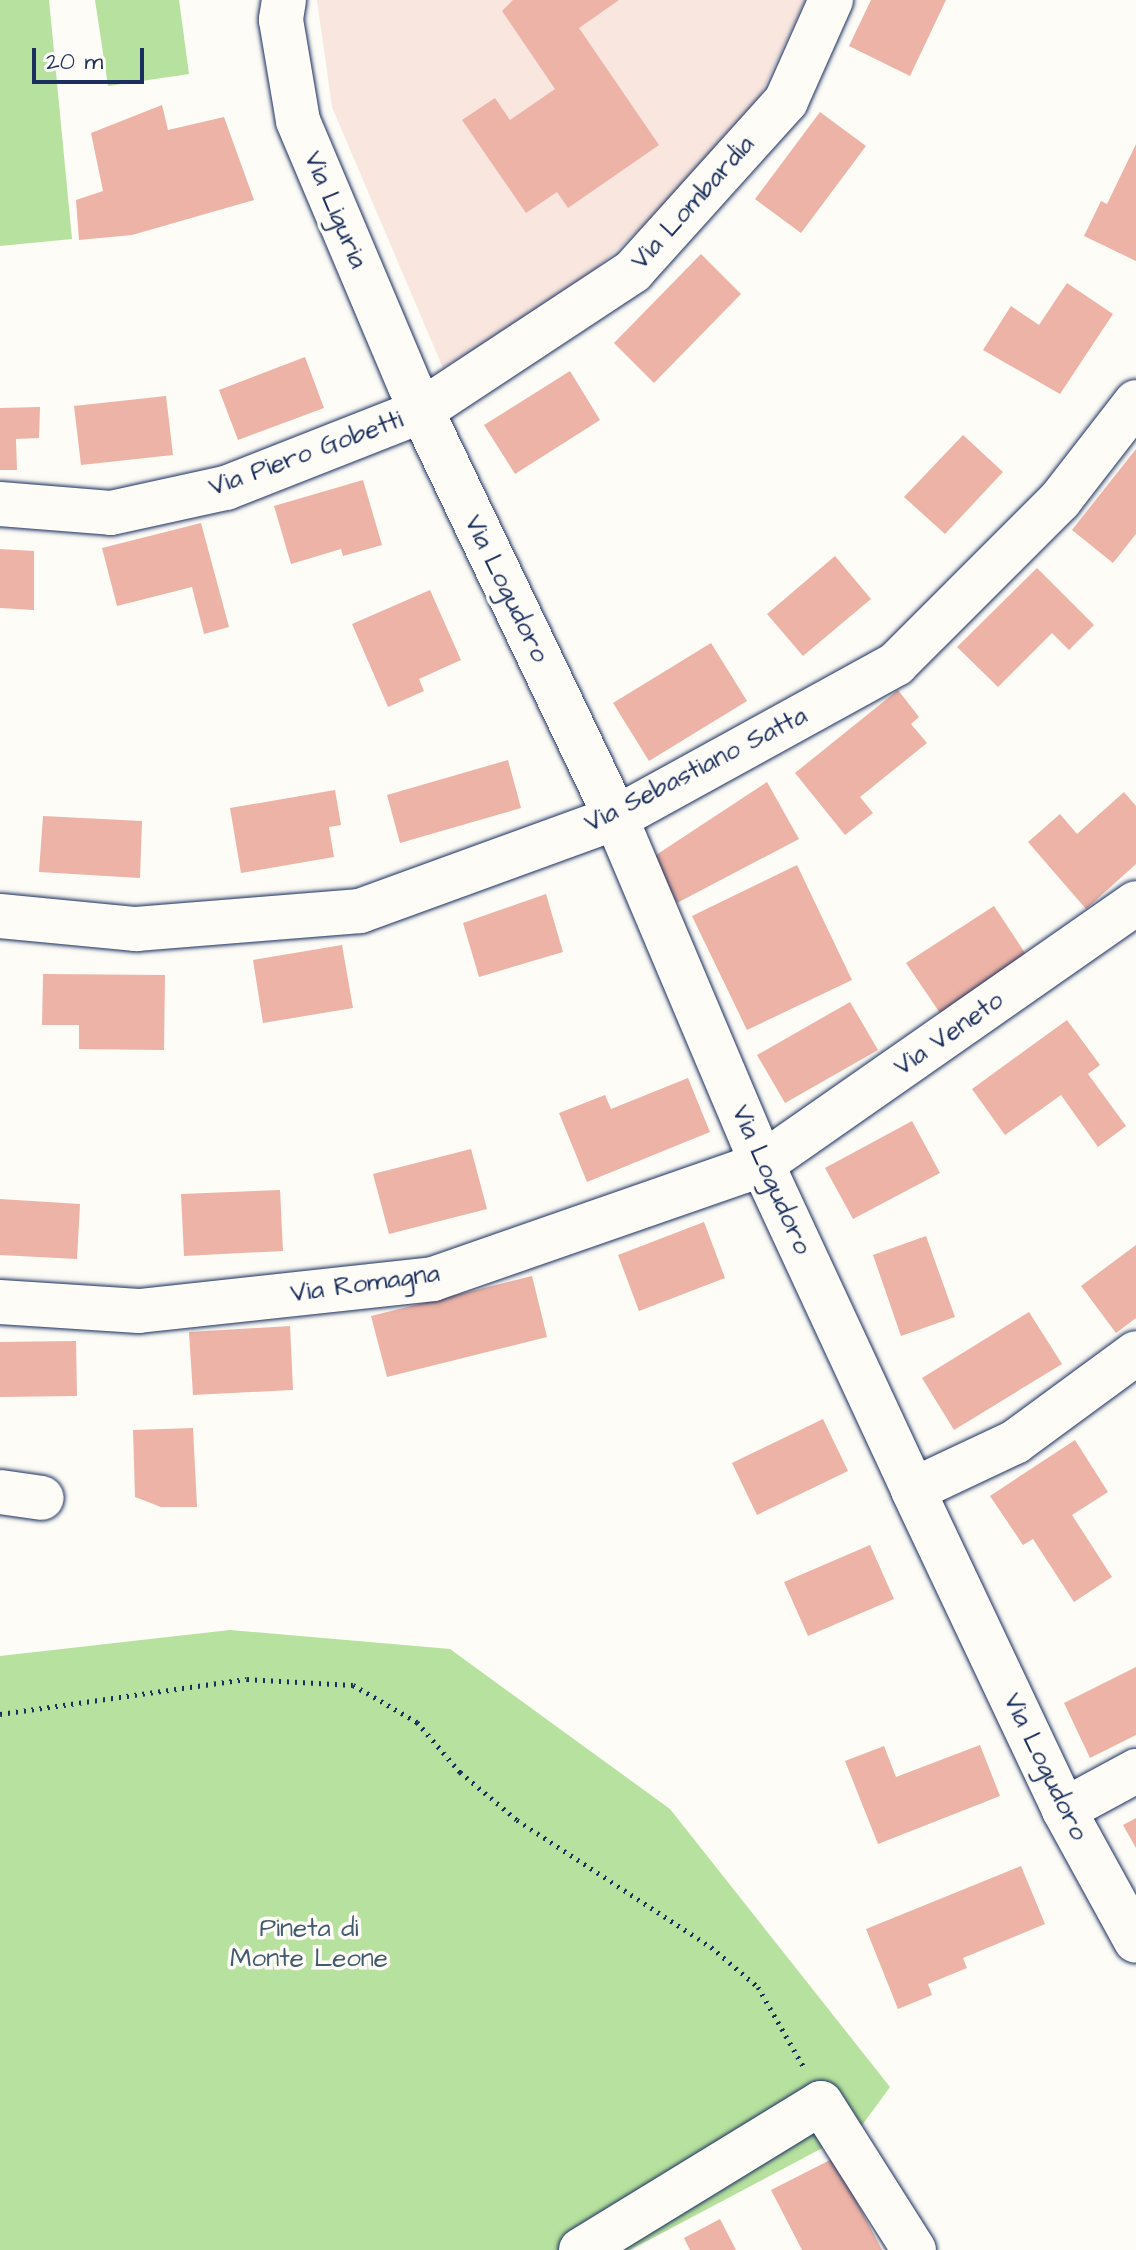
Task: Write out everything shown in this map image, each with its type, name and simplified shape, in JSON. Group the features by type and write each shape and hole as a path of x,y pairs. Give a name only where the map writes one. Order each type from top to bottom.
{"street":[{"name":"Via Liguria","path":"284,0 281,20 298,121 421,411"},
{"name":"Via Lombardia","path":"421,411 633,271 786,101 831,0"},
{"name":"Via Sebastiano Satta","path":"0,916 136,929 360,911 616,818 896,664 1060,500 1136,402"},
{"name":"Via Piero Gobetti","path":"0,504 111,513 197,494 421,411"},
{"name":"Via Logudoro","path":"421,411 616,818 762,1164 913,1490 1064,1810 1136,1941"},
{"name":"Via Veneto","path":"762,1164 1136,903"},
{"name":"Via Romagna","path":"0,1302 139,1311 433,1279 762,1164"},
{"path":"913,1490 1015,1442 1136,1353"},
{"path":"1064,1810 1136,1771"},
{"path":"609,2243 821,2103 914,2250"}],"path":[{"path":"0,1714 247,1679 353,1685 417,1722 460,1772 517,1820 711,1947 758,1987 821,2103"}],"shaded area":[{"path":"317,0 805,0 761,94 677,196 565,296 443,368 332,107"}],"green space":[{"path":"0,0 49,0 72,239 0,246"},
{"path":"95,0 179,0 189,74 108,86"},
{"name":"Pineta di Monte Leone","path":"230,1630 450,1649 670,1809 890,2087 860,2128 630,2250 0,2250 0,1656"}],"building":[{"path":"513,0 619,0 579,28 659,145 568,208 557,192 526,213 462,120 495,98 510,120 555,89 502,11"},
{"path":"871,0 946,0 910,76 849,46"},
{"path":"162,105 168,130 224,117 254,200 132,235 79,240 76,200 103,191 91,133"},
{"path":"820,112 866,146 801,233 755,199"},
{"path":"1136,144 1136,261 1084,236 1101,201 1107,204"},
{"path":"701,254 741,294 654,383 614,343"},
{"path":"1067,283 1113,314 1060,394 983,350 1011,306 1039,325"},
{"path":"305,357 324,408 238,440 219,390"},
{"path":"570,371 600,420 515,474 484,425"},
{"path":"166,396 173,455 81,465 74,406"},
{"path":"40,407 39,438 16,439 17,470 0,470 0,408"},
{"path":"963,435 1003,472 945,534 904,497"},
{"path":"1136,449 1136,534 1113,563 1072,530"},
{"path":"363,480 382,545 343,556 341,549 291,564 274,506"},
{"path":"201,523 229,627 204,634 192,587 117,606 102,548"},
{"path":"0,549 34,551 34,610 0,608"},
{"path":"835,556 871,599 803,656 767,614"},
{"path":"1037,568 1094,625 1069,650 1052,633 998,687 957,647"},
{"path":"430,590 461,660 419,679 424,691 388,707 352,624"},
{"path":"711,643 747,701 649,761 613,703"},
{"path":"898,690 919,717 911,724 927,743 860,797 873,813 845,835 795,773"},
{"path":"508,760 521,808 400,843 387,795"},
{"path":"767,782 799,839 677,903 653,857"},
{"path":"335,790 341,825 329,827 334,857 241,873 230,808"},
{"path":"1124,792 1136,806 1136,864 1086,909 1028,842 1060,814 1077,834"},
{"path":"43,816 142,821 140,878 39,872"},
{"path":"797,865 852,980 747,1030 692,916"},
{"path":"546,894 563,952 479,977 463,923"},
{"path":"994,906 1027,956 940,1013 906,963"},
{"path":"342,945 353,1008 263,1023 253,960"},
{"path":"43,974 165,975 164,1050 79,1049 79,1025 42,1025"},
{"path":"850,1002 878,1050 785,1103 757,1055"},
{"path":"1067,1020 1100,1065 1088,1074 1126,1126 1098,1147 1061,1095 1005,1135 972,1089"},
{"path":"688,1078 710,1132 587,1182 559,1113 605,1095 611,1109"},
{"path":"912,1121 940,1173 853,1219 825,1168"},
{"path":"471,1149 487,1209 389,1234 373,1174"},
{"path":"280,1190 283,1251 184,1256 181,1194"},
{"path":"0,1199 80,1204 77,1259 0,1255"},
{"path":"704,1222 725,1278 639,1311 618,1255"},
{"path":"926,1236 955,1317 901,1336 873,1255"},
{"path":"1136,1245 1136,1318 1116,1333 1081,1286"},
{"path":"532,1276 547,1337 387,1377 371,1316"},
{"path":"1029,1312 1062,1364 954,1430 922,1378"},
{"path":"290,1326 293,1390 193,1395 189,1332"},
{"path":"76,1341 77,1396 0,1397 0,1342"},
{"path":"823,1419 848,1471 757,1515 732,1463"},
{"path":"193,1428 197,1507 161,1507 135,1497 133,1430"},
{"path":"1075,1440 1108,1492 1072,1515 1112,1577 1074,1602 1033,1539 1023,1545 990,1496"},
{"path":"870,1545 894,1599 808,1636 784,1582"},
{"path":"1136,1667 1136,1735 1090,1758 1064,1703"},
{"path":"980,1745 1000,1796 878,1844 845,1761 884,1746 896,1777"},
{"path":"1136,1818 1136,1848 1123,1825"},
{"path":"1021,1866 1045,1924 963,1958 967,1968 928,1984 932,1995 898,2009 866,1929"},
{"path":"834,2158 882,2250 802,2250 771,2190"},
{"path":"720,2219 736,2250 690,2250 684,2238"}]}
